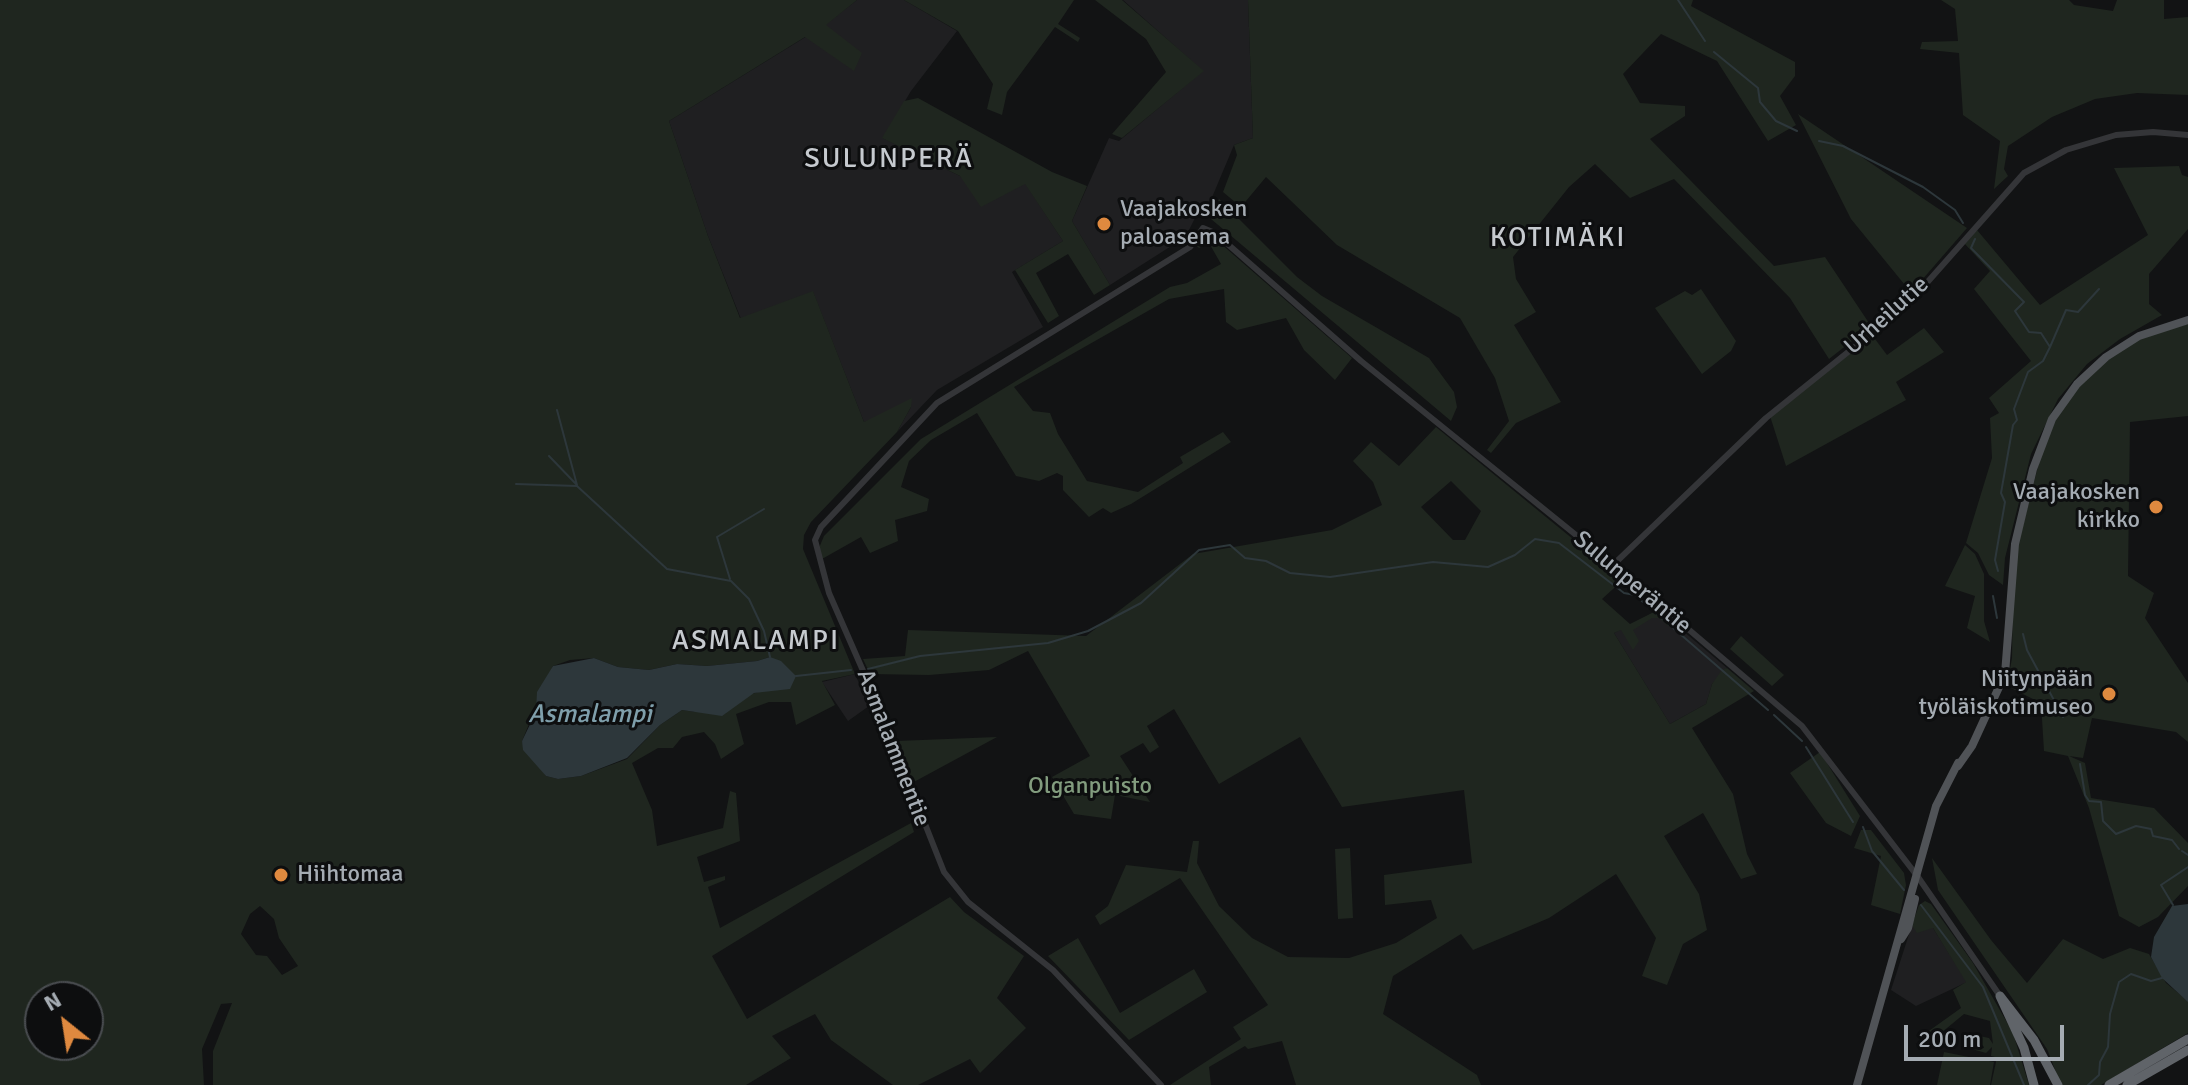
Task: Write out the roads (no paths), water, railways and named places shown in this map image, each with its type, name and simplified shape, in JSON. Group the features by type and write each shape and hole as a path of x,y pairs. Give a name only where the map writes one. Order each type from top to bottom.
{"highway":[{"path":"2000,996 2024,1048 2034,1085"},
{"path":"2000,996 2034,1040 2058,1085"},
{"path":"2109,1085 2188,1039"},
{"path":"2127,1085 2188,1050"}],"main road":[{"path":"1857,1085 1901,939 1908,928 1918,877 1940,802 2005,674 2015,544 2033,469 2052,419 2077,384 2106,357 2139,336 2188,320"}],"street":[{"name":"Urheilutie","path":"1613,565 1766,418 1909,303 2024,173 2060,153 2116,135 2153,132 2188,135"},
{"name":"Sulunperäntie","path":"1203,228 1215,233 1388,383 1613,565 1802,726 1918,877 2000,996"},
{"name":"Asmalammentie","path":"1161,1085 1053,970 968,902 944,872 829,593 815,540 821,527 937,403 1190,247 1203,228"}],"water":[{"name":"Asmalampi","path":"770,657 781,661 796,676 790,689 754,693 722,716 682,710 660,725 627,758 581,776 558,779 546,776 523,750 522,741 536,712 537,692 553,666 594,658 618,667 649,670 677,664 707,666"},
{"path":"2188,904 2188,1002 2162,978 2151,957 2154,937 2172,906"}],"waterway":[{"path":"1678,0 1705,41"},
{"path":"1714,52 1758,88 1760,102 1776,121 1797,131"},
{"path":"1819,141 1843,146 1923,187 1955,210 1963,223"},
{"path":"1975,239 1971,248 2024,302 2015,311 2029,332 2041,333 2050,347 2043,361 2028,372 2014,409 2017,420 2013,425 2001,493 2005,502 1995,560 1998,571"},
{"path":"2050,347 2066,310 2078,312 2099,289"},
{"path":"557,410 577,485"},
{"path":"549,456 576,484"},
{"path":"516,484 577,486 667,569 731,581 749,599 764,631 770,657"},
{"path":"730,579 717,537 764,509"},
{"path":"868,669 920,656 1048,643 1088,631 1141,603 1199,550 1230,545 1245,558 1266,561 1290,573 1330,577 1433,562 1488,567 1515,555 1535,539 1559,543 1624,593 1635,595 1768,710"},
{"path":"1993,596 1997,618"},
{"path":"2023,634 2027,650 2063,717"},
{"path":"796,676 851,670"},
{"path":"1774,715 1802,741"},
{"path":"1806,747 1853,822"},
{"path":"2080,764 2085,795 2089,801 2101,802 2103,821 2116,834 2136,826 2151,829 2153,836 2172,840 2179,849"},
{"path":"1863,827 1872,851 1904,890"},
{"path":"2182,851 2188,855"},
{"path":"2173,905 2161,885 2188,867"},
{"path":"1921,905 1983,987 2024,1085"},
{"path":"2088,1085 2099,1075 2100,1062 2108,1047 2110,1014 2119,982 2131,974 2151,981 2162,978"}],"place":[{"name":"Vaajakosken paloasema","path":"1104,224"},
{"name":"Vaajakosken kirkko","path":"2156,507"},
{"name":"Niitynpään työläiskotimuseo","path":"2109,694"},
{"name":"Hiihtomaa","path":"281,875"}],"district":[{"name":"SULUNPERÄ","path":"889,160"},
{"name":"KOTIMÄKI","path":"1558,239"},
{"name":"ASMALAMPI","path":"756,642"}],"park label":[{"name":"Olganpuisto","path":"1090,787"}]}
